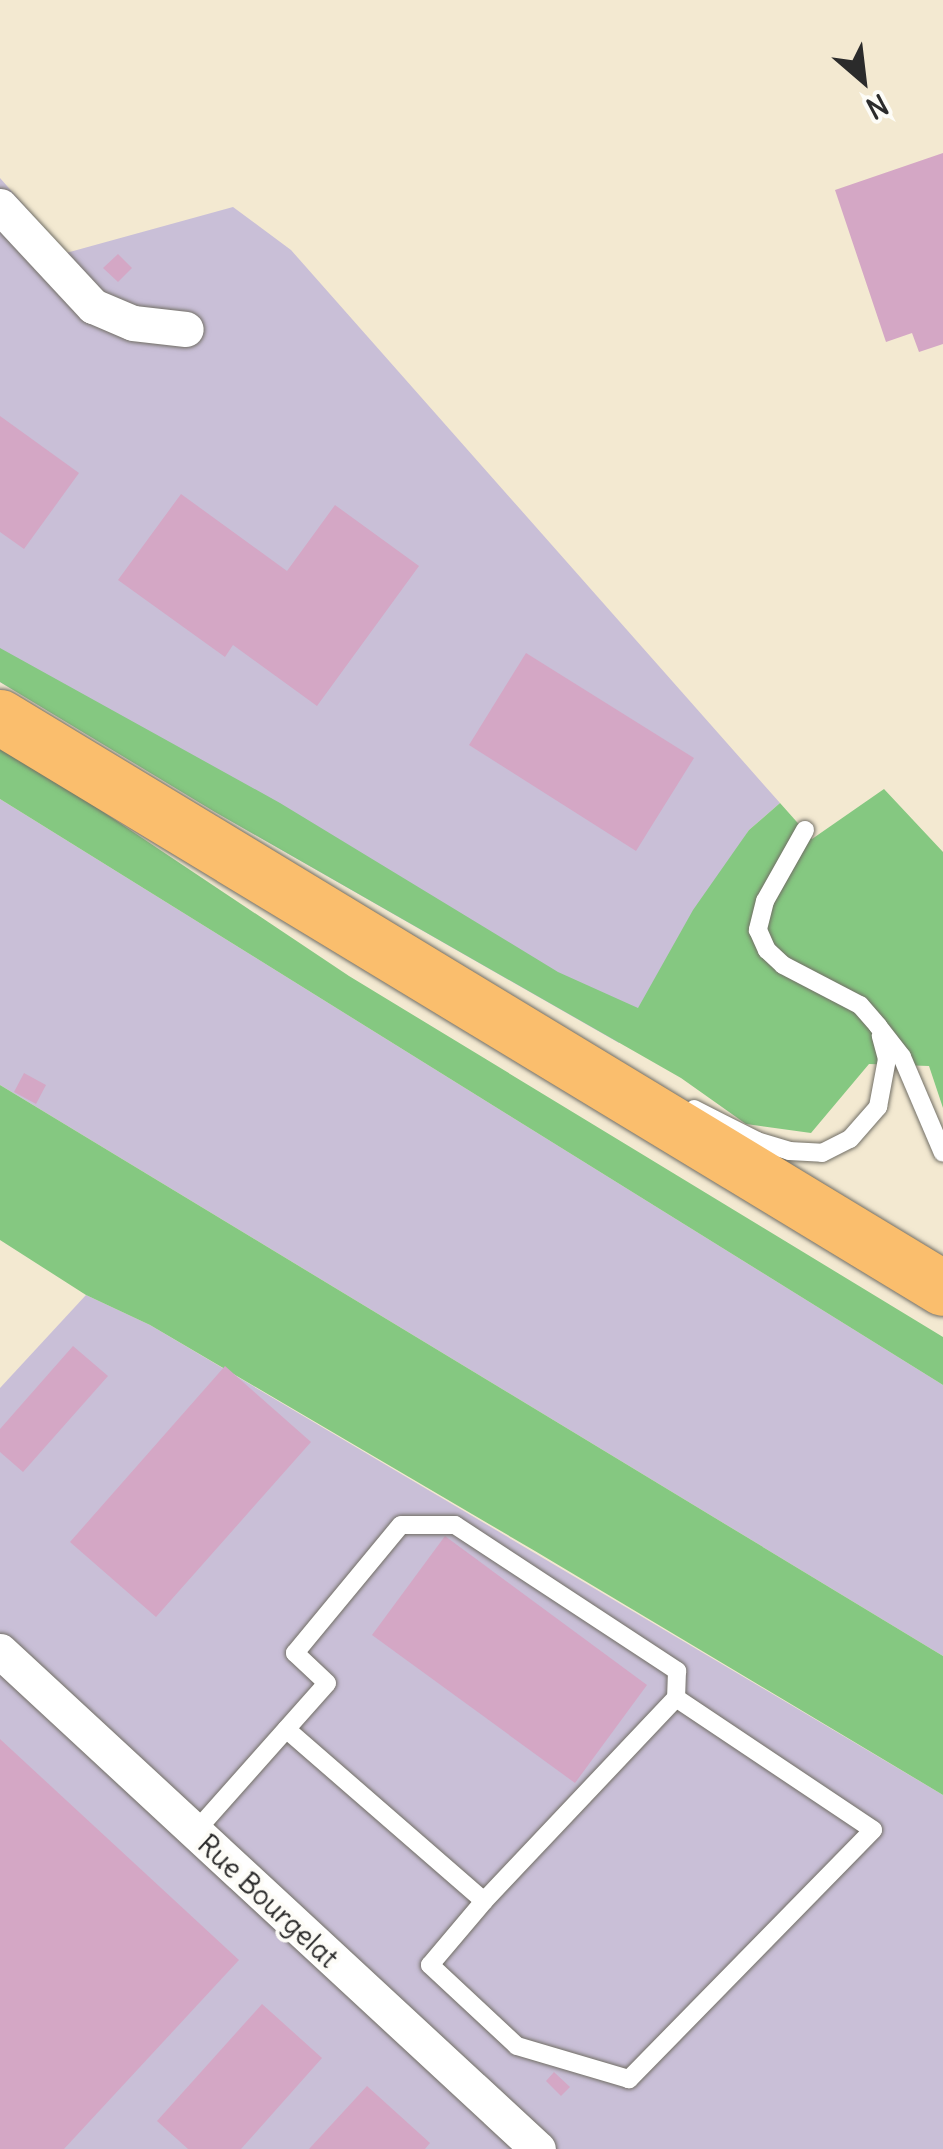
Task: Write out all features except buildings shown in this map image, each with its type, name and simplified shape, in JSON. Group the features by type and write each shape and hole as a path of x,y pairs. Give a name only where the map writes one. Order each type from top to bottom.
{"main road":[{"path":"0,717 943,1288"}],"street":[{"path":"0,206 92,306 133,322 186,329"},
{"name":"Rue Bourgelat","path":"0,1651 538,2149"}],"lane":[{"path":"806,830 765,901 758,930 766,950 784,966 860,1005 902,1057 943,1154"},
{"path":"648,1109 700,1109 757,1141 789,1151 822,1153 850,1139 878,1107 887,1059 878,1026"},
{"path":"194,1832 326,1683 295,1653 400,1525 455,1524 677,1671 676,1698 430,1965 517,2046 629,2080 872,1830 676,1698"},
{"path":"286,1729 484,1902"}],"shaded area":[{"path":"0,178 66,253 233,207 291,250 780,803 749,830 619,1043 215,812 0,682"},
{"path":"0,799 943,1385 943,1656 0,1085"},
{"path":"86,1295 150,1325 943,1795 943,2149 0,2149 0,1388"}],"green space":[{"path":"0,648 280,803 558,972 638,1008 693,910 749,830 780,803 812,839 884,789 943,852 943,1108 929,1066 869,1064 811,1133 746,1124 681,1078 215,812 0,682"},
{"path":"0,743 349,976 943,1337 943,1385 0,799"},
{"path":"0,1085 943,1656 943,1795 150,1325 86,1295 0,1240"}]}
